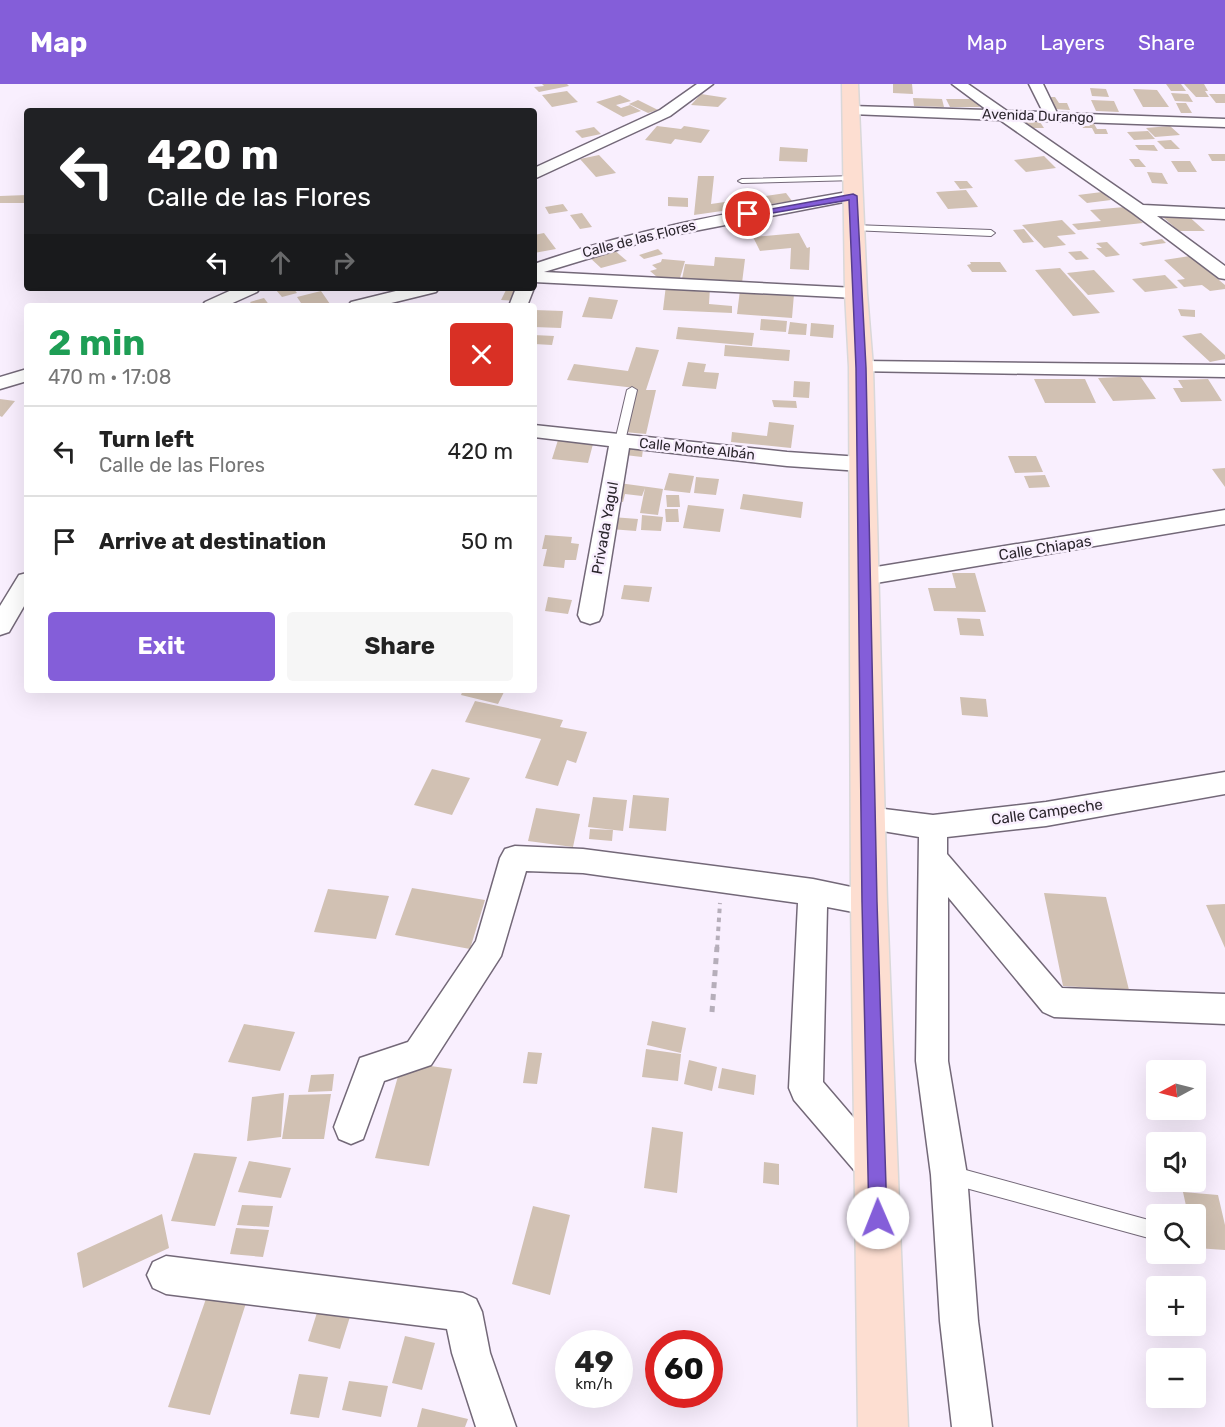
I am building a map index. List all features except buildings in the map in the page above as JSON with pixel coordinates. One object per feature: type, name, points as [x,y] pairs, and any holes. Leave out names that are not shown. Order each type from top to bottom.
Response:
[{"type":"main road","points":[[850,84],[856,293],[861,368],[869,902],[883,1427]]},
{"type":"street","points":[[537,173],[665,113],[706,84]]},
{"type":"street","points":[[959,84],[1139,210],[1225,274]]},
{"type":"street","points":[[1036,84],[1052,117]]},
{"type":"street","name":"Avenida Durango","points":[[851,110],[1225,123]]},
{"type":"street","name":"Calle de las Flores","points":[[537,269],[607,245],[853,187]]},
{"type":"street","points":[[1139,210],[1225,213]]},
{"type":"street","name":"Calle de las Flores","points":[[537,277],[856,293]]},
{"type":"street","points":[[218,303],[244,291]]},
{"type":"street","points":[[376,303],[396,300],[422,291]]},
{"type":"street","points":[[861,368],[1225,371]]},
{"type":"street","points":[[1,383],[24,376]]},
{"type":"street","points":[[1,383],[24,385]]},
{"type":"street","name":"Calle Monte Albán","points":[[537,431],[861,464]]},
{"type":"street","name":"Privada Yagul","points":[[590,615],[620,441]]},
{"type":"street","name":"Calle Chiapas","points":[[864,577],[1225,517]]},
{"type":"street","points":[[0,627],[24,586]]},
{"type":"street","name":"Calle Campeche","points":[[868,819],[933,843],[1046,814],[1225,783]]},
{"type":"street","points":[[933,843],[1054,1002],[1225,1009]]},
{"type":"street","points":[[933,843],[932,1061],[949,1175],[959,1321],[972,1427]]},
{"type":"street","points":[[351,1127],[372,1069],[419,1054],[490,946],[515,858],[583,861],[722,878],[869,902]]},
{"type":"street","points":[[813,892],[806,1088],[877,1171]]},
{"type":"street","points":[[166,1275],[463,1312],[471,1353],[496,1427]]},
{"type":"lane","points":[[742,181],[853,187]]},
{"type":"lane","points":[[854,228],[991,233]]},
{"type":"lane","points":[[620,441],[632,390]]},
{"type":"lane","points":[[949,1175],[1146,1228]]},
{"type":"path","points":[[712,1012],[722,878]]},
{"type":"route","points":[[748,214],[853,196],[861,368],[869,902],[878,1218]]}]
